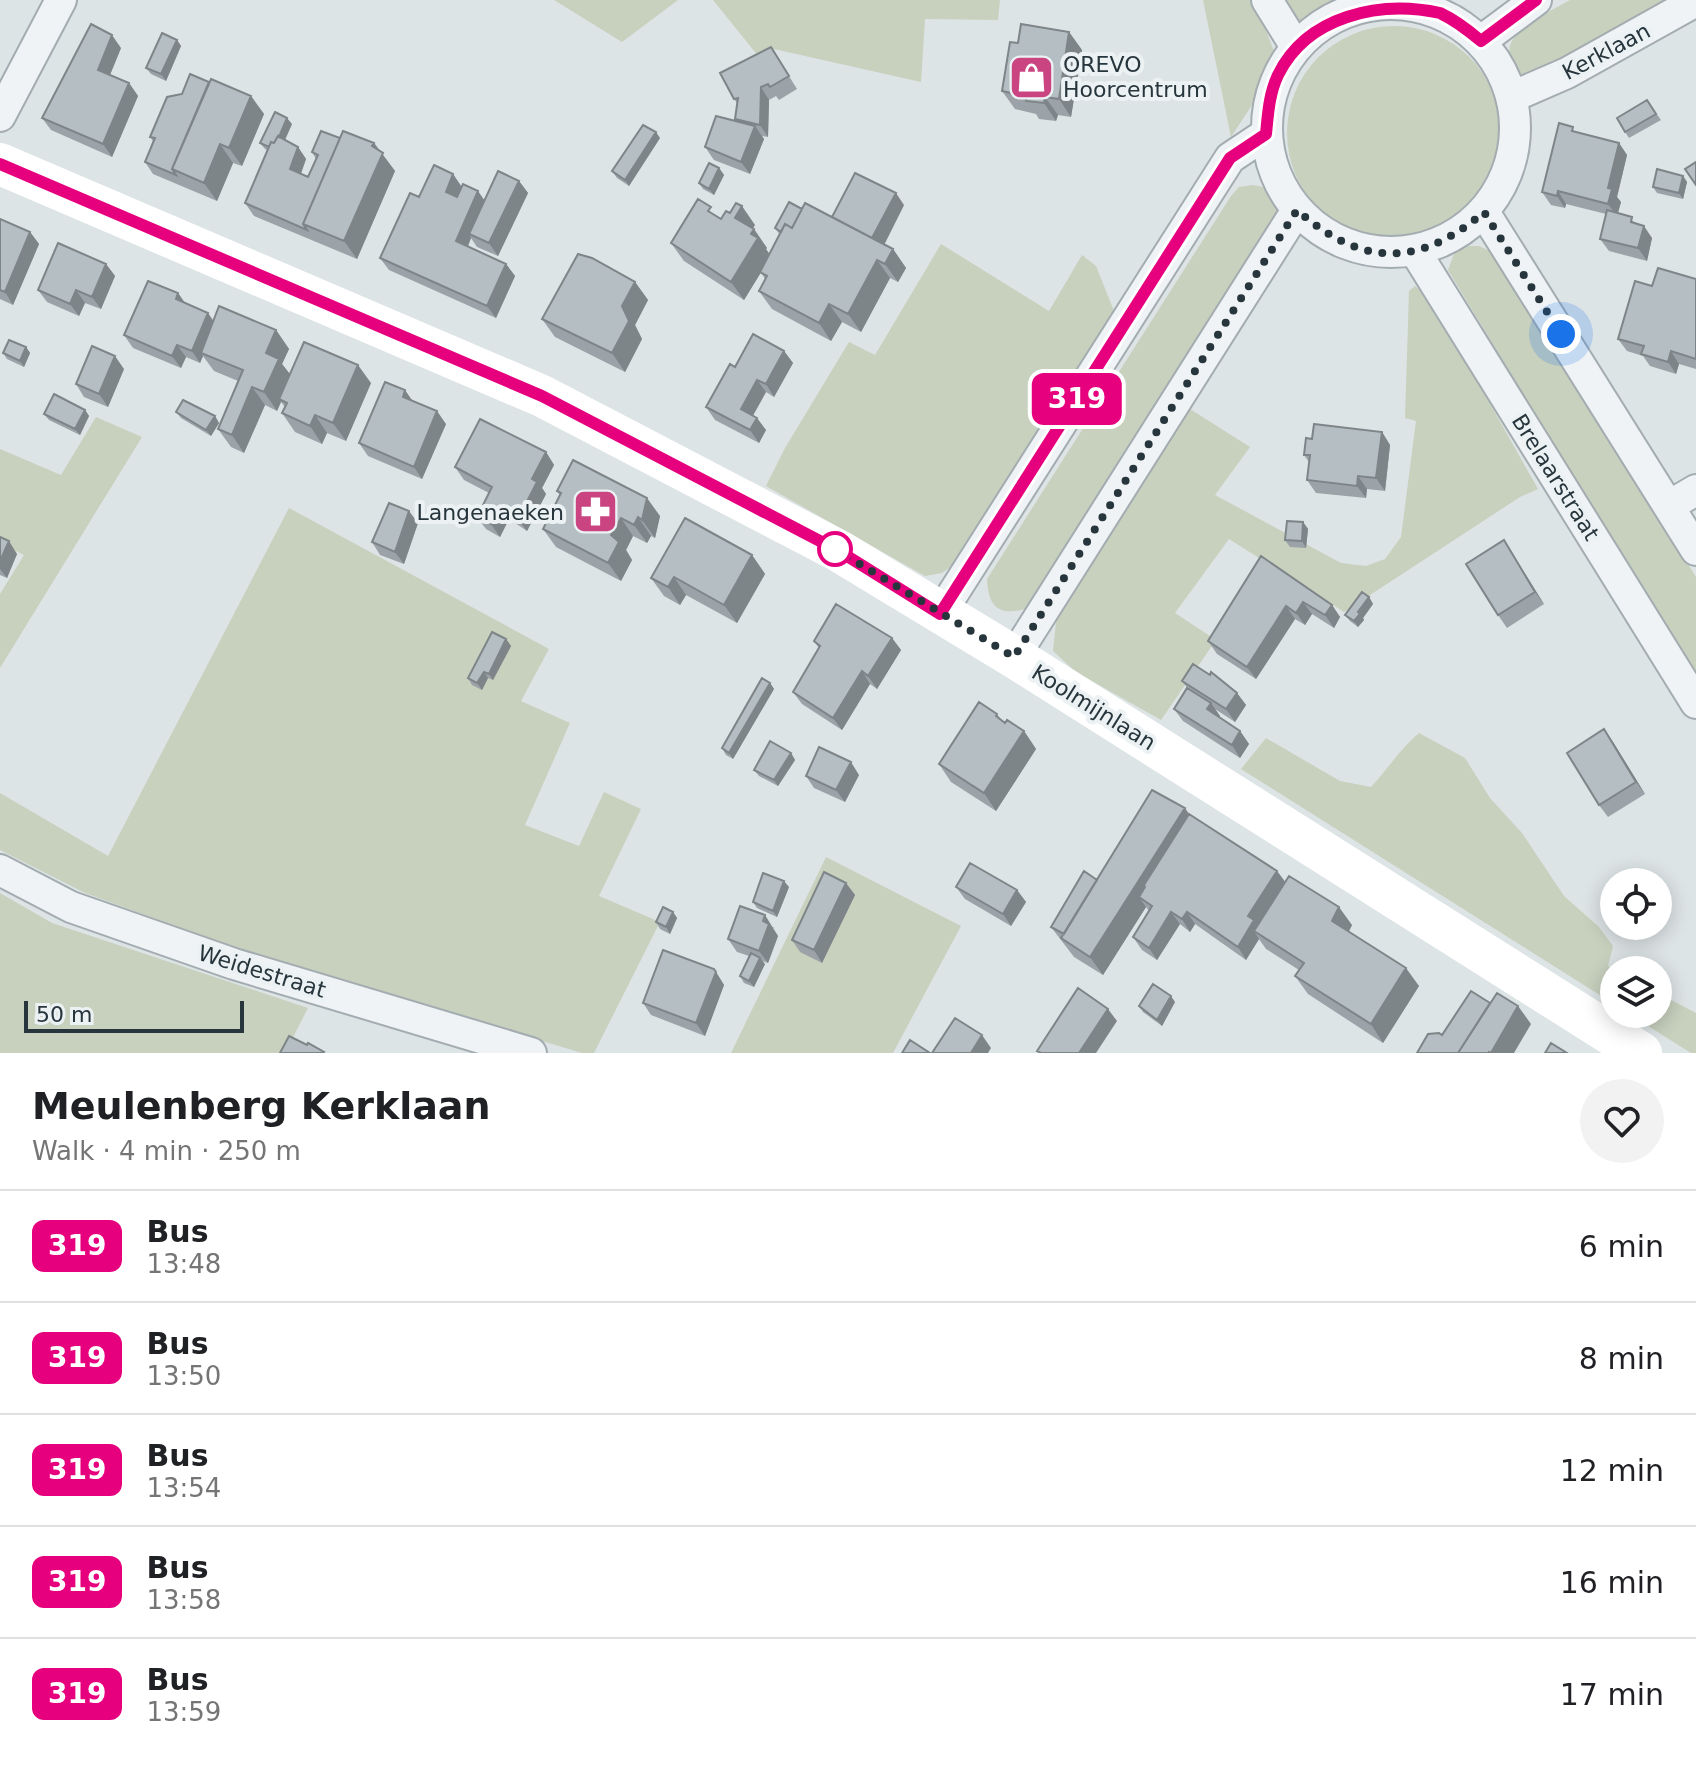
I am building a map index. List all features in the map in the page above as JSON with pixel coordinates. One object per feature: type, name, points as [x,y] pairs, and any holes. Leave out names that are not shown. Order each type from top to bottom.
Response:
[{"type":"street","points":[[0,116],[61,0]]},
{"type":"street","points":[[1267,0],[1296,47]]},
{"type":"street","points":[[1481,41],[1536,0]]},
{"type":"street","name":"Kerklaan","points":[[1514,96],[1567,73],[1696,1]]},
{"type":"street","points":[[1354,4],[1398,4],[1439,13],[1462,26],[1481,41],[1503,71],[1514,96],[1516,139],[1508,174],[1484,212],[1459,234],[1440,244],[1415,251],[1382,253],[1352,247],[1323,233],[1297,210],[1273,169],[1266,134],[1268,103],[1278,75],[1296,47],[1317,27],[1354,4]]},
{"type":"street","points":[[940,614],[1230,158],[1266,134]]},
{"type":"street","name":"Koolmijnlaan","points":[[0,164],[542,396],[839,551],[1014,657],[1641,1053]]},
{"type":"street","points":[[1014,657],[1297,210]]},
{"type":"street","points":[[1484,212],[1696,550]]},
{"type":"street","name":"Brelaarstraat","points":[[1415,251],[1696,703]]},
{"type":"street","points":[[1669,506],[1696,490]]},
{"type":"street","name":"Weidestraat","points":[[0,870],[71,907],[234,964],[531,1053]]},
{"type":"green space","points":[[554,0],[678,0],[622,42]]},
{"type":"green space","points":[[713,0],[1000,0],[998,20],[925,19],[921,82],[774,49],[763,62]]},
{"type":"green space","points":[[1203,0],[1254,0],[1274,51],[1269,79],[1231,137]]},
{"type":"green space","points":[[1277,0],[1333,0],[1331,12],[1310,26],[1297,23]]},
{"type":"green space","points":[[1570,0],[1678,0],[1553,72],[1524,76],[1513,63],[1509,51],[1513,40],[1532,21]]},
{"type":"green space","points":[[1394,26],[1435,34],[1470,57],[1493,92],[1501,133],[1493,174],[1470,209],[1435,232],[1394,240],[1353,232],[1318,209],[1295,174],[1287,133],[1295,92],[1318,57],[1353,34]]},
{"type":"green space","points":[[1253,185],[1268,188],[1276,198],[1278,218],[1028,608],[1010,611],[997,608],[990,597],[987,579],[1231,196],[1239,187]]},
{"type":"green space","points":[[941,244],[1049,311],[1082,255],[1096,266],[1114,311],[961,559],[942,573],[925,576],[766,486],[785,448],[849,342],[875,355]]},
{"type":"green space","points":[[1465,246],[1479,246],[1494,253],[1696,577],[1696,679],[1448,270],[1455,251]]},
{"type":"green space","points":[[1415,286],[1430,297],[1538,489],[1520,497],[1344,612],[1229,539],[1175,613],[1216,640],[1161,720],[1076,672],[1053,651],[1057,613],[1190,409],[1250,447],[1215,495],[1341,563],[1366,566],[1385,559],[1401,537],[1416,421],[1405,418],[1409,291]]},
{"type":"green space","points":[[96,417],[142,437],[0,668],[0,594],[24,555],[0,543],[0,449],[61,475]]},
{"type":"green space","points":[[289,508],[549,649],[521,701],[570,723],[525,825],[579,846],[604,792],[641,809],[599,896],[660,922],[594,1053],[582,1053],[244,951],[85,893],[0,850],[0,793],[108,856]]},
{"type":"green space","points":[[1419,733],[1465,758],[1490,798],[1522,833],[1564,896],[1599,927],[1600,940],[1609,940],[1613,946],[1610,956],[1600,956],[1600,995],[1241,769],[1266,738],[1340,781],[1371,787]]},
{"type":"green space","points":[[826,857],[961,926],[893,1053],[731,1053]]},
{"type":"green space","points":[[0,893],[52,923],[308,1008],[285,1053],[0,1053]]},
{"type":"green space","points":[[1672,1000],[1696,1013],[1696,1053],[1691,1053],[1651,1028],[1672,1028]]},
{"type":"building","points":[[91,24],[112,35],[98,70],[129,83],[103,144],[42,118]]},
{"type":"building","points":[[1021,24],[1069,32],[1059,99],[1045,97],[1044,103],[1026,101],[1027,97],[1002,91],[1010,42],[1018,43]]},
{"type":"building","points":[[162,33],[177,40],[161,74],[146,68]]},
{"type":"building","points":[[771,47],[789,76],[770,87],[768,84],[761,87],[760,125],[735,119],[738,98],[734,99],[720,73]]},
{"type":"building","points":[[190,74],[209,82],[172,169],[176,175],[145,162],[155,138],[150,137],[167,97],[182,94]]},
{"type":"building","points":[[211,79],[251,96],[229,148],[220,144],[204,183],[172,169]]},
{"type":"building","points":[[1647,100],[1656,114],[1625,132],[1617,118]]},
{"type":"building","points":[[275,112],[287,118],[279,137],[269,147],[260,143]]},
{"type":"building","points":[[716,116],[755,126],[741,162],[705,147]]},
{"type":"building","points":[[1559,123],[1573,127],[1572,131],[1619,143],[1608,188],[1612,189],[1608,204],[1558,191],[1557,196],[1542,192]]},
{"type":"building","points":[[643,125],[656,132],[625,180],[612,171]]},
{"type":"building","points":[[321,131],[340,138],[303,224],[307,230],[245,203],[271,142],[274,143],[278,136],[298,147],[290,169],[308,177],[318,155],[312,152]]},
{"type":"building","points":[[343,131],[374,143],[372,146],[383,153],[344,241],[303,224]]},
{"type":"building","points":[[1696,162],[1696,185],[1685,169]]},
{"type":"building","points":[[709,163],[719,168],[709,189],[699,183]]},
{"type":"building","points":[[434,165],[453,174],[446,192],[457,197],[463,184],[478,191],[456,241],[506,264],[487,306],[380,258],[410,193],[419,197]]},
{"type":"building","points":[[1657,169],[1683,176],[1679,193],[1653,187]]},
{"type":"building","points":[[498,171],[519,181],[489,243],[469,234]]},
{"type":"building","points":[[855,173],[896,193],[872,238],[832,217]]},
{"type":"building","points":[[698,199],[711,207],[708,211],[721,219],[726,211],[730,213],[736,203],[742,206],[735,218],[754,229],[751,234],[758,238],[731,282],[671,243]]},
{"type":"building","points":[[789,202],[802,209],[792,228],[785,224],[781,232],[775,228]]},
{"type":"building","points":[[805,203],[893,249],[885,264],[877,260],[848,314],[829,304],[819,323],[759,291],[767,276],[760,272],[785,224],[792,228]]},
{"type":"building","points":[[1607,210],[1632,217],[1631,222],[1644,226],[1638,248],[1600,239]]},
{"type":"building","points":[[0,219],[30,232],[5,292],[0,290]]},
{"type":"building","points":[[58,243],[106,264],[92,297],[76,290],[70,304],[38,290]]},
{"type":"building","points":[[578,254],[592,258],[635,282],[622,306],[629,321],[612,353],[542,319]]},
{"type":"building","points":[[1658,268],[1696,279],[1696,359],[1671,351],[1668,362],[1641,354],[1644,346],[1618,339],[1635,281],[1652,286]]},
{"type":"building","points":[[148,281],[178,293],[176,299],[208,313],[192,351],[177,345],[172,356],[124,335]]},
{"type":"building","points":[[219,306],[276,330],[266,353],[279,359],[264,392],[252,387],[232,435],[218,429],[243,370],[201,353]]},
{"type":"building","points":[[753,334],[784,351],[766,384],[757,380],[741,409],[757,418],[750,430],[706,407],[730,364],[735,367]]},
{"type":"building","points":[[9,340],[26,347],[20,361],[3,353]]},
{"type":"building","points":[[304,342],[358,365],[333,423],[315,415],[310,426],[282,413],[287,403],[279,399]]},
{"type":"building","points":[[92,346],[115,356],[99,394],[76,384]]},
{"type":"building","points":[[385,382],[405,390],[403,397],[437,411],[414,467],[359,443]]},
{"type":"building","points":[[54,394],[85,410],[75,429],[44,414]]},
{"type":"building","points":[[183,400],[215,416],[206,430],[176,412]]},
{"type":"building","points":[[480,419],[546,452],[532,479],[537,482],[518,519],[500,507],[491,524],[477,517],[492,487],[455,467]]},
{"type":"building","points":[[1314,424],[1382,432],[1376,478],[1358,476],[1357,486],[1307,480],[1310,455],[1304,455],[1306,438],[1312,439]]},
{"type":"building","points":[[573,460],[647,498],[642,520],[638,517],[634,525],[621,518],[611,535],[619,542],[608,563],[543,529]]},
{"type":"building","points":[[389,503],[409,511],[395,552],[372,542]]},
{"type":"building","points":[[685,518],[752,555],[724,605],[674,577],[668,587],[651,578]]},
{"type":"building","points":[[1287,521],[1303,522],[1302,541],[1285,540]]},
{"type":"building","points":[[0,537],[9,541],[0,561]]},
{"type":"building","points":[[1504,540],[1535,592],[1498,615],[1466,564]]},
{"type":"building","points":[[1261,556],[1332,605],[1325,615],[1303,602],[1296,613],[1286,606],[1247,667],[1208,641]]},
{"type":"building","points":[[1362,592],[1369,597],[1354,621],[1345,615]]},
{"type":"building","points":[[836,604],[892,638],[868,676],[862,671],[833,718],[793,692],[820,646],[814,641]]},
{"type":"building","points":[[492,632],[506,639],[489,674],[484,672],[477,683],[468,678]]},
{"type":"building","points":[[1193,664],[1210,675],[1211,672],[1237,693],[1226,709],[1182,681]]},
{"type":"building","points":[[762,678],[770,683],[729,753],[722,748]]},
{"type":"building","points":[[1187,688],[1211,703],[1207,709],[1240,731],[1232,745],[1174,709]]},
{"type":"building","points":[[979,702],[1005,723],[1007,720],[1024,731],[984,793],[939,764]]},
{"type":"building","points":[[1604,729],[1636,782],[1599,805],[1567,753]]},
{"type":"building","points":[[770,741],[791,753],[774,780],[754,770]]},
{"type":"building","points":[[819,747],[851,762],[836,790],[806,776]]},
{"type":"building","points":[[1152,790],[1185,808],[1090,957],[1061,938]]},
{"type":"building","points":[[1189,814],[1277,871],[1248,916],[1254,920],[1238,947],[1187,912],[1182,919],[1171,912],[1149,948],[1133,937],[1152,906],[1139,897],[1144,885]]},
{"type":"building","points":[[970,863],[1017,890],[1003,914],[956,887]]},
{"type":"building","points":[[1084,871],[1097,880],[1064,934],[1051,927]]},
{"type":"building","points":[[824,872],[846,883],[814,950],[792,940]]},
{"type":"building","points":[[763,873],[784,881],[773,911],[753,902]]},
{"type":"building","points":[[1289,876],[1339,907],[1332,921],[1406,968],[1371,1024],[1295,976],[1304,963],[1254,931]]},
{"type":"building","points":[[740,906],[765,915],[763,921],[769,924],[759,951],[728,939]]},
{"type":"building","points":[[663,907],[673,912],[666,927],[656,922]]},
{"type":"building","points":[[663,950],[716,972],[696,1023],[643,1003]]},
{"type":"building","points":[[751,953],[760,958],[749,981],[740,976]]},
{"type":"building","points":[[1153,984],[1171,996],[1157,1020],[1139,1006]]},
{"type":"building","points":[[1078,988],[1108,1009],[1079,1053],[1037,1051]]},
{"type":"building","points":[[1471,991],[1490,1003],[1458,1053],[1417,1053],[1428,1034],[1442,1035]]},
{"type":"building","points":[[1497,993],[1518,1006],[1491,1053],[1458,1053]]},
{"type":"building","points":[[955,1018],[982,1035],[971,1053],[932,1053]]},
{"type":"building","points":[[289,1036],[308,1043],[324,1052],[280,1053]]},
{"type":"building","points":[[910,1040],[930,1053],[902,1053]]},
{"type":"building","points":[[1551,1043],[1567,1053],[1545,1053]]},
{"type":"bus line","name":"319","points":[[0,164],[542,396],[839,551],[940,614],[1230,158],[1266,134],[1268,103],[1278,75],[1296,47],[1317,27],[1356,8],[1398,4],[1439,13],[1481,41],[1536,0]]},
{"type":"place","name":"OREVO Hoorcentrum","points":[[1032,77]]},
{"type":"place","name":"Langenaeken","points":[[595,512]]},
{"type":"route","points":[[835,549],[1014,657],[1297,210],[1323,233],[1352,247],[1382,253],[1415,251],[1440,244],[1459,234],[1484,212],[1561,334]]}]
